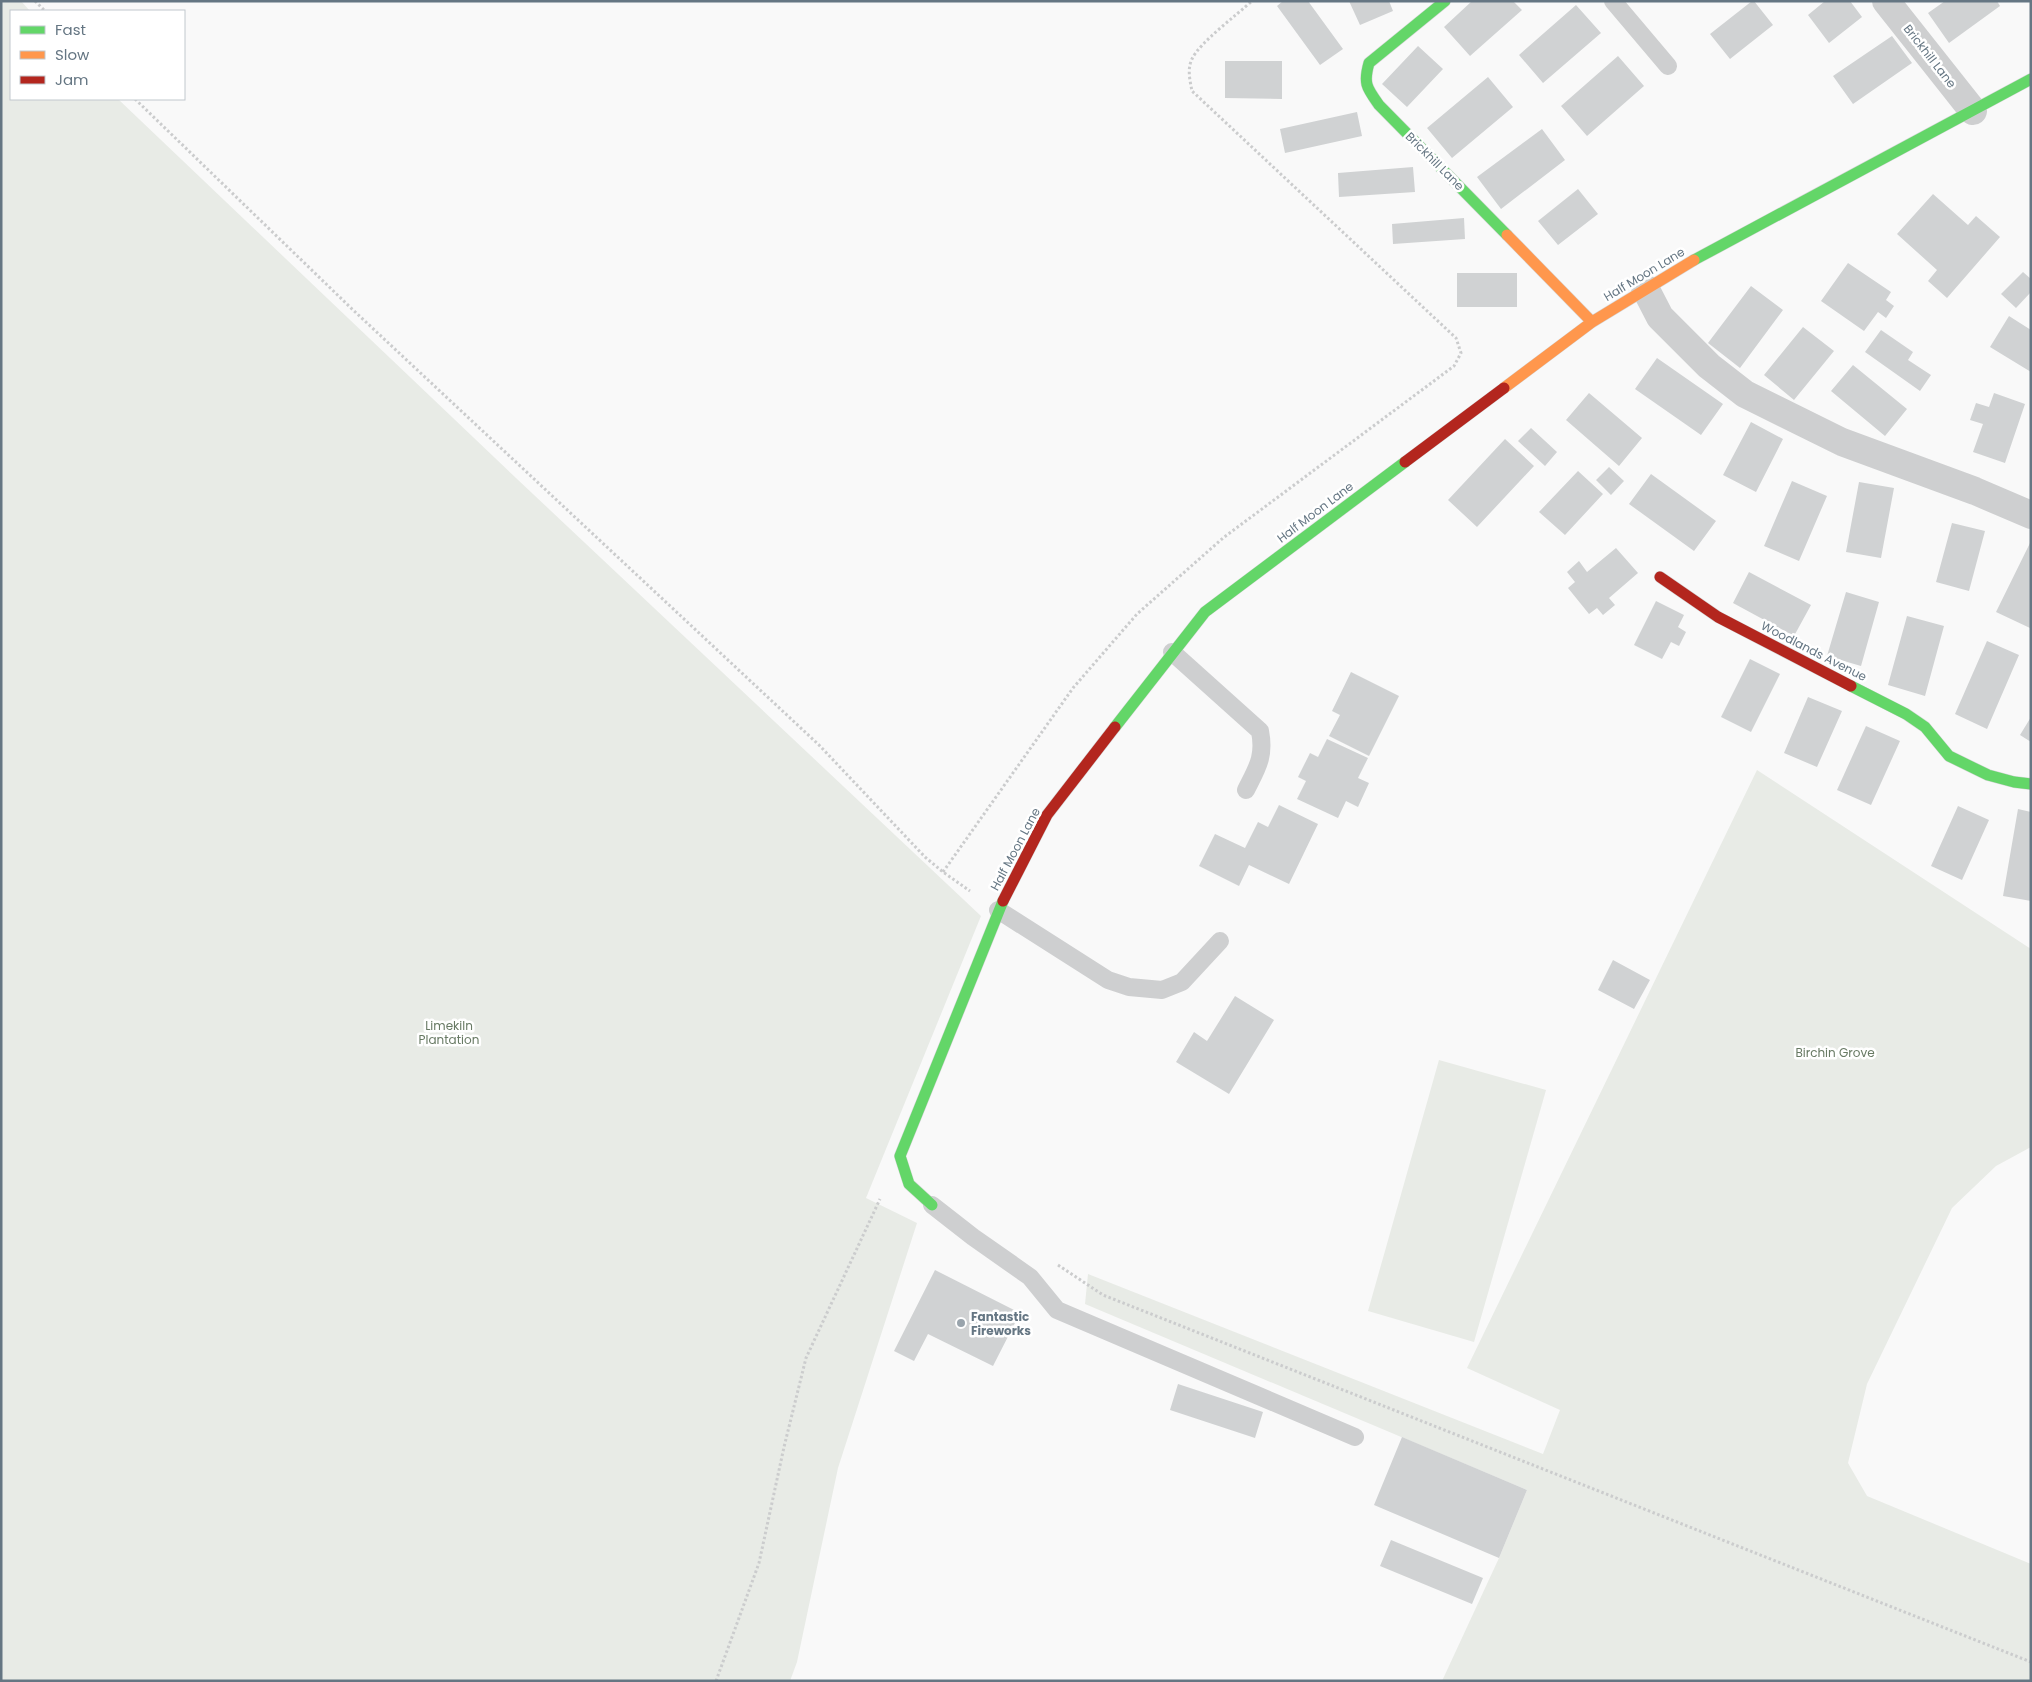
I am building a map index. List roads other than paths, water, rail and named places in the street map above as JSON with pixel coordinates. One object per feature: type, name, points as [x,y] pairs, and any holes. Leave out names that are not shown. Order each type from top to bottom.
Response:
[{"type":"street","name":"Brickhill Lane","points":[[1444,1],[1369,63],[1364,76],[1364,84],[1379,105],[1592,322]]},
{"type":"street","name":"Brickhill Lane","points":[[1886,1],[1973,111]]},
{"type":"street","name":"Half Moon Lane","points":[[932,1205],[909,1184],[900,1156],[998,910],[1047,815],[1172,652],[1206,612],[1592,322],[1645,288],[1805,199],[2031,79]]},
{"type":"street","points":[[1645,288],[1660,317],[1709,366],[1745,394],[1842,442],[1974,491],[2031,515]]},
{"type":"street","name":"Woodlands Avenue","points":[[1660,577],[1727,621],[1906,714],[1925,727],[1949,756],[1988,775],[2014,782],[2031,784]]},
{"type":"lane","points":[[1613,1],[1668,66]]},
{"type":"lane","points":[[1172,652],[1260,731],[1263,746],[1260,761],[1246,790]]},
{"type":"lane","points":[[998,910],[1108,980],[1129,987],[1162,990],[1182,982],[1220,941]]},
{"type":"lane","points":[[932,1205],[973,1237],[1030,1277],[1057,1310],[1355,1437]]},
{"type":"place","name":"Fantastic Fireworks","points":[[961,1323]]},
{"type":"park label","name":"Limekiln Plantation","points":[[449,1032]]},
{"type":"park label","name":"Birchin Grove","points":[[1835,1052]]}]
